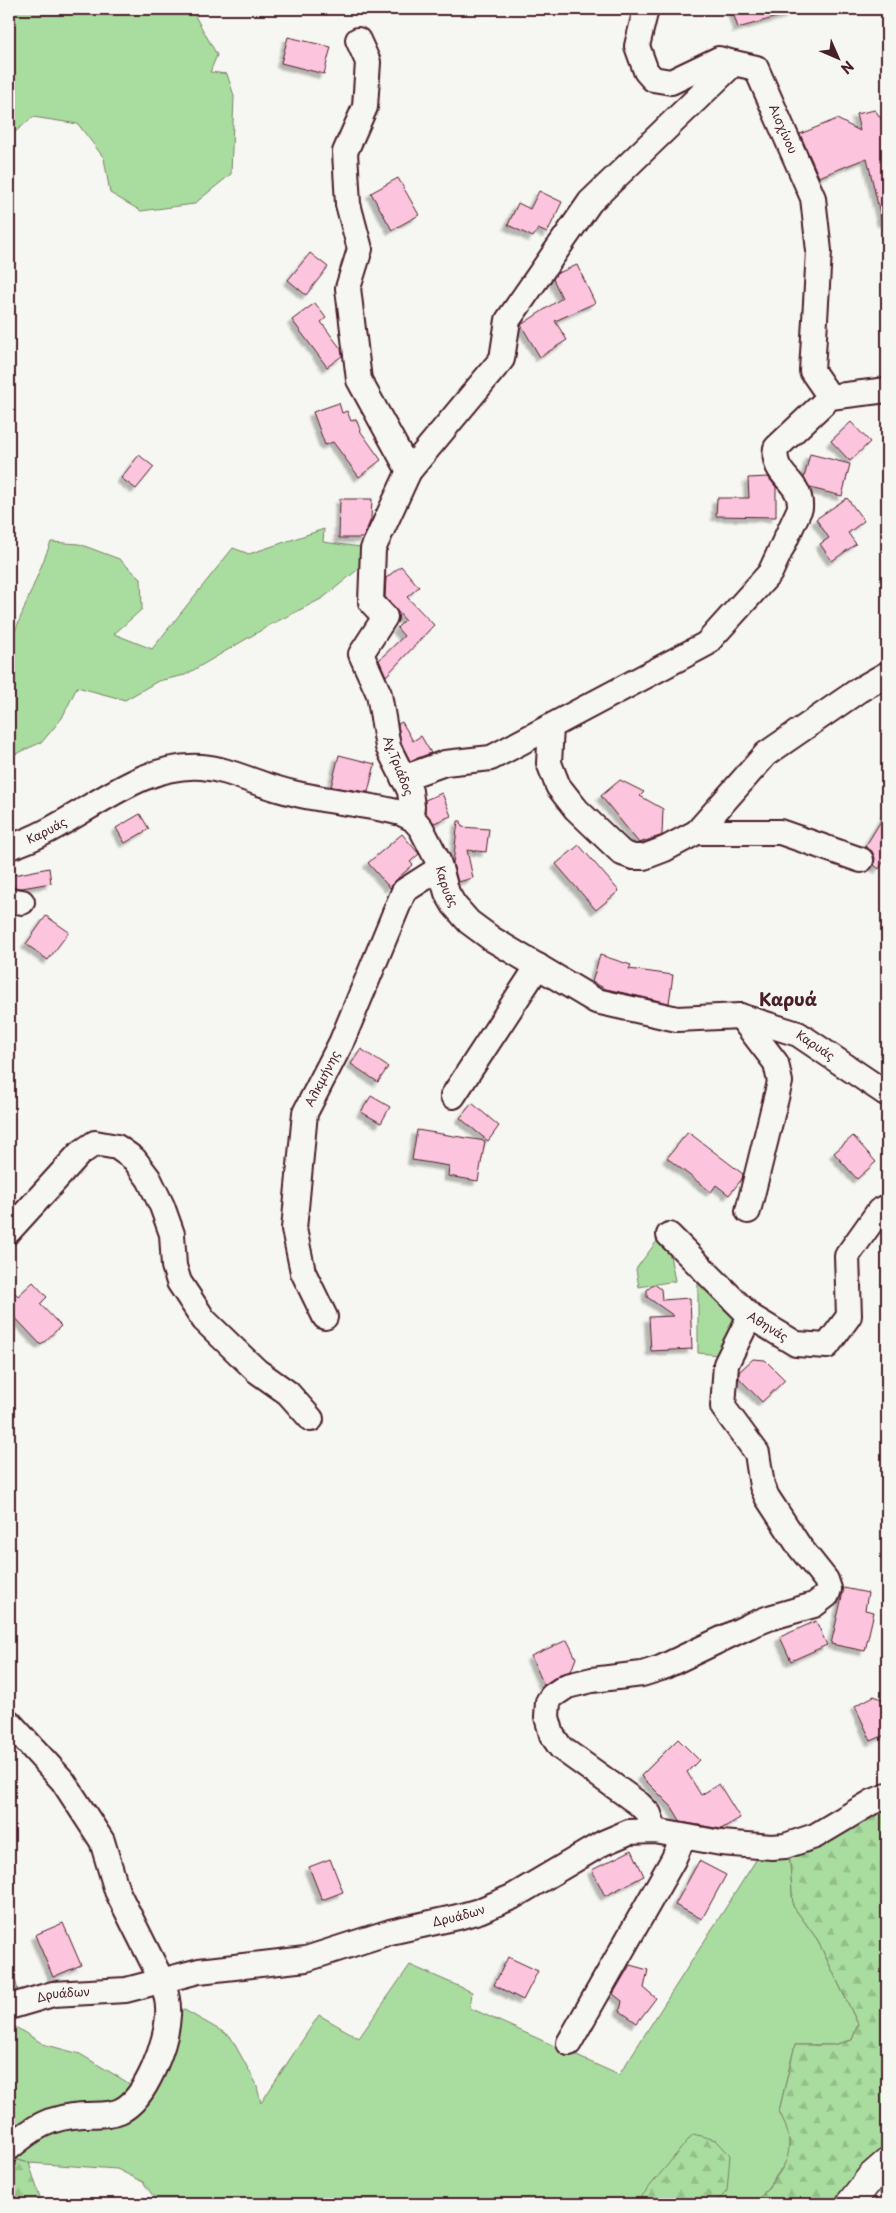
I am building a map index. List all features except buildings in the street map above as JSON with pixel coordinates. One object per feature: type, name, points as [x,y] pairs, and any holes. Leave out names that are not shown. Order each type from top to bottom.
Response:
[{"type":"main road","points":[[850,2204],[871,2177],[887,2163]]},
{"type":"street","points":[[646,9],[637,46],[646,71],[653,79],[671,82],[719,59],[734,63]]},
{"type":"street","points":[[358,40],[368,62],[366,107],[345,152],[348,204],[360,249],[348,288],[358,380],[409,471],[502,359],[508,320],[590,202],[734,63]]},
{"type":"street","name":"Αισχίνου","points":[[734,63],[756,68],[814,198],[819,252],[812,371],[830,397]]},
{"type":"street","points":[[404,778],[445,763],[491,758],[706,644],[770,573],[800,508],[801,498],[797,490],[780,469],[774,458],[776,448],[830,397],[887,390]]},
{"type":"street","name":"Αγ.Τριάδος","points":[[409,471],[373,549],[371,602],[385,617],[361,654],[379,694],[386,738],[412,800],[410,817]]},
{"type":"street","points":[[552,726],[549,763],[558,786],[576,809],[622,853],[633,858],[644,857],[665,849],[697,832],[766,754],[858,690],[887,674]]},
{"type":"street","name":"Καρυάς","points":[[9,847],[43,834],[133,783],[161,772],[182,767],[200,766],[228,771],[291,793],[386,810],[410,817],[421,828],[440,868],[447,893],[465,918],[483,933],[596,1001],[677,1019],[740,1016],[798,1034],[887,1094]]},
{"type":"street","points":[[697,832],[780,832],[861,860]]},
{"type":"street","name":"Αλκμήνης","points":[[325,1317],[303,1272],[294,1229],[305,1112],[341,1043],[404,891],[440,868]]},
{"type":"street","points":[[453,1096],[538,966]]},
{"type":"street","points":[[740,1016],[776,1063],[780,1082],[748,1211]]},
{"type":"street","points":[[9,1231],[80,1154],[95,1143],[117,1146],[134,1160],[149,1179],[162,1206],[172,1234],[174,1266],[179,1282],[204,1320],[257,1371],[288,1393],[311,1419]]},
{"type":"street","name":"Αθηνάς","points":[[669,1235],[750,1316],[796,1344],[827,1346],[849,1316],[847,1256],[879,1211],[887,1207]]},
{"type":"street","points":[[655,1831],[651,1818],[645,1810],[561,1748],[549,1728],[547,1708],[552,1696],[567,1686],[653,1671],[769,1618],[814,1605],[827,1595],[829,1589],[826,1580],[799,1546],[767,1497],[762,1486],[756,1453],[723,1407],[726,1364],[750,1316]]},
{"type":"street","points":[[9,1722],[63,1781],[102,1841],[117,1891],[162,1981],[168,2006],[166,2034],[150,2074],[132,2101],[122,2110],[71,2116],[45,2122],[9,2148]]},
{"type":"street","name":"Δρυάδων","points":[[9,2007],[53,1994],[119,1991],[199,1971],[306,1959],[390,1932],[430,1925],[479,1911],[512,1897],[585,1853],[621,1834],[634,1831],[655,1831],[683,1838],[727,1844],[785,1846],[815,1836],[872,1802],[887,1796]]},
{"type":"street","points":[[569,2043],[673,1860],[683,1838]]},
{"type":"green space","points":[[9,9],[191,9],[217,55],[210,72],[227,74],[234,96],[231,174],[194,204],[141,211],[110,193],[104,158],[78,124],[33,117],[9,137]]},
{"type":"green space","points":[[324,529],[323,542],[368,548],[367,562],[323,598],[270,625],[185,675],[158,681],[125,700],[77,687],[62,718],[42,742],[9,757],[9,646],[51,542],[79,544],[119,559],[141,579],[142,609],[114,634],[152,649],[233,548],[249,554]]},
{"type":"green space","points":[[657,1241],[669,1250],[675,1281],[639,1287],[636,1269]]},
{"type":"green space","points":[[698,1274],[740,1313],[720,1355],[698,1353]]},
{"type":"green space","points":[[887,1798],[887,2196],[852,2182],[842,2190],[833,2204],[756,2204],[781,2171],[789,2151],[786,2126],[779,2111],[795,2045],[833,2045],[852,2040],[858,2024],[817,1939],[793,1906],[789,1848]]},
{"type":"green space","points":[[789,1848],[793,1906],[817,1939],[858,2024],[852,2040],[833,2045],[795,2045],[779,2111],[789,2130],[789,2158],[756,2204],[715,2204],[727,2191],[641,2197],[642,2204],[159,2204],[143,2182],[117,2169],[29,2163],[9,2158],[9,2023],[43,2044],[80,2054],[145,2093],[159,2068],[181,2008],[230,2036],[256,2083],[261,2103],[319,2015],[359,2038],[410,1965],[472,1992],[470,2008],[619,2075],[758,1857]]},
{"type":"green space","points":[[9,1958],[19,1994],[9,2004]]},
{"type":"green space","points":[[693,2134],[716,2140],[730,2155],[727,2191],[715,2204],[642,2204],[641,2197]]},
{"type":"green space","points":[[9,2158],[29,2163],[42,2204],[9,2204]]},
{"type":"district","name":"Καρυά","points":[[788,1000]]}]
